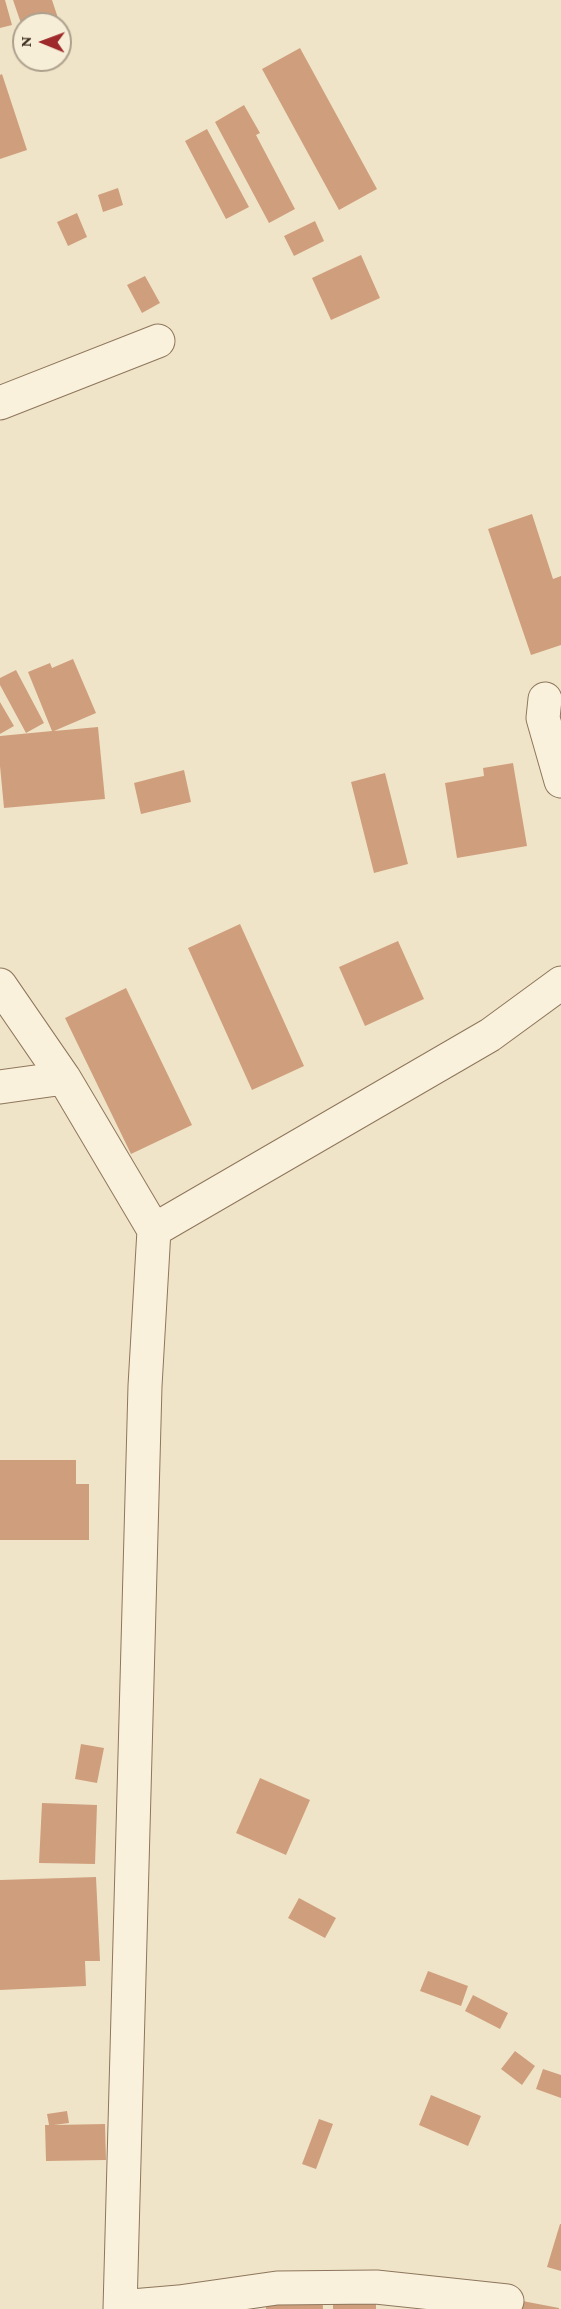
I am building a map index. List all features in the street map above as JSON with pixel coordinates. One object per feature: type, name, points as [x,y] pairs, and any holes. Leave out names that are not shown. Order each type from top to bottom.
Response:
[{"type":"street","points":[[0,403],[158,341]]},
{"type":"street","points":[[545,699],[543,717],[561,781]]},
{"type":"street","points":[[154,1230],[490,1035],[561,983]]},
{"type":"street","points":[[0,985],[64,1078],[154,1230],[145,1386],[120,2308],[278,2288],[376,2287],[507,2301]]},
{"type":"street","points":[[0,1086],[64,1078]]},
{"type":"building","points":[[0,0],[5,0],[12,25],[0,28]]},
{"type":"building","points":[[13,0],[52,0],[56,12],[17,12]]},
{"type":"building","points":[[300,48],[377,189],[339,210],[262,69]]},
{"type":"building","points":[[2,74],[27,150],[0,159],[0,75]]},
{"type":"building","points":[[244,105],[260,133],[256,135],[295,209],[269,223],[215,122]]},
{"type":"building","points":[[207,129],[249,207],[226,219],[185,141]]},
{"type":"building","points":[[118,188],[123,205],[103,212],[98,195]]},
{"type":"building","points":[[77,213],[87,237],[68,246],[57,222]]},
{"type":"building","points":[[315,221],[324,241],[294,256],[284,236]]},
{"type":"building","points":[[361,255],[380,298],[331,320],[312,278]]},
{"type":"building","points":[[145,276],[160,303],[142,313],[127,285]]},
{"type":"building","points":[[532,514],[553,579],[561,576],[561,645],[531,655],[488,529]]},
{"type":"building","points":[[73,659],[96,713],[54,731],[98,727],[105,799],[4,808],[0,736],[52,731],[28,672],[50,663],[52,668]]},
{"type":"building","points":[[16,670],[44,723],[26,733],[0,685],[0,678]]},
{"type":"building","points":[[0,702],[14,726],[0,734]]},
{"type":"building","points":[[513,763],[527,846],[457,858],[445,783],[484,776],[483,768]]},
{"type":"building","points":[[184,770],[191,802],[141,814],[134,783]]},
{"type":"building","points":[[385,773],[408,864],[374,873],[351,782]]},
{"type":"building","points":[[240,924],[304,1066],[252,1090],[188,948]]},
{"type":"building","points":[[398,941],[424,999],[365,1026],[339,967]]},
{"type":"building","points":[[126,988],[192,1125],[131,1154],[65,1018]]},
{"type":"building","points":[[0,1460],[76,1460],[76,1484],[89,1484],[89,1540],[0,1540]]},
{"type":"building","points":[[81,1744],[104,1748],[97,1783],[75,1779]]},
{"type":"building","points":[[260,1778],[310,1800],[286,1855],[236,1833]]},
{"type":"building","points":[[42,1803],[97,1805],[95,1864],[39,1863]]},
{"type":"building","points":[[96,1877],[100,1961],[85,1961],[86,1986],[0,1990],[0,1880]]},
{"type":"building","points":[[299,1898],[336,1918],[325,1938],[288,1918]]},
{"type":"building","points":[[428,1971],[468,1986],[461,2006],[420,1991]]},
{"type":"building","points":[[473,1995],[508,2013],[500,2029],[465,2011]]},
{"type":"building","points":[[515,2051],[535,2066],[522,2085],[501,2069]]},
{"type":"building","points":[[543,2069],[561,2075],[561,2098],[536,2089]]},
{"type":"building","points":[[431,2095],[481,2116],[468,2146],[419,2125]]},
{"type":"building","points":[[67,2111],[69,2123],[54,2125],[105,2124],[106,2160],[46,2161],[45,2125],[49,2125],[47,2114]]},
{"type":"building","points":[[319,2119],[333,2124],[316,2169],[302,2164]]},
{"type":"building","points":[[561,2224],[561,2271],[547,2267]]},
{"type":"building","points":[[322,2287],[323,2309],[266,2309],[265,2291]]},
{"type":"building","points":[[507,2298],[559,2308],[559,2309],[505,2309]]},
{"type":"building","points":[[333,2302],[376,2303],[376,2309],[333,2309]]}]
